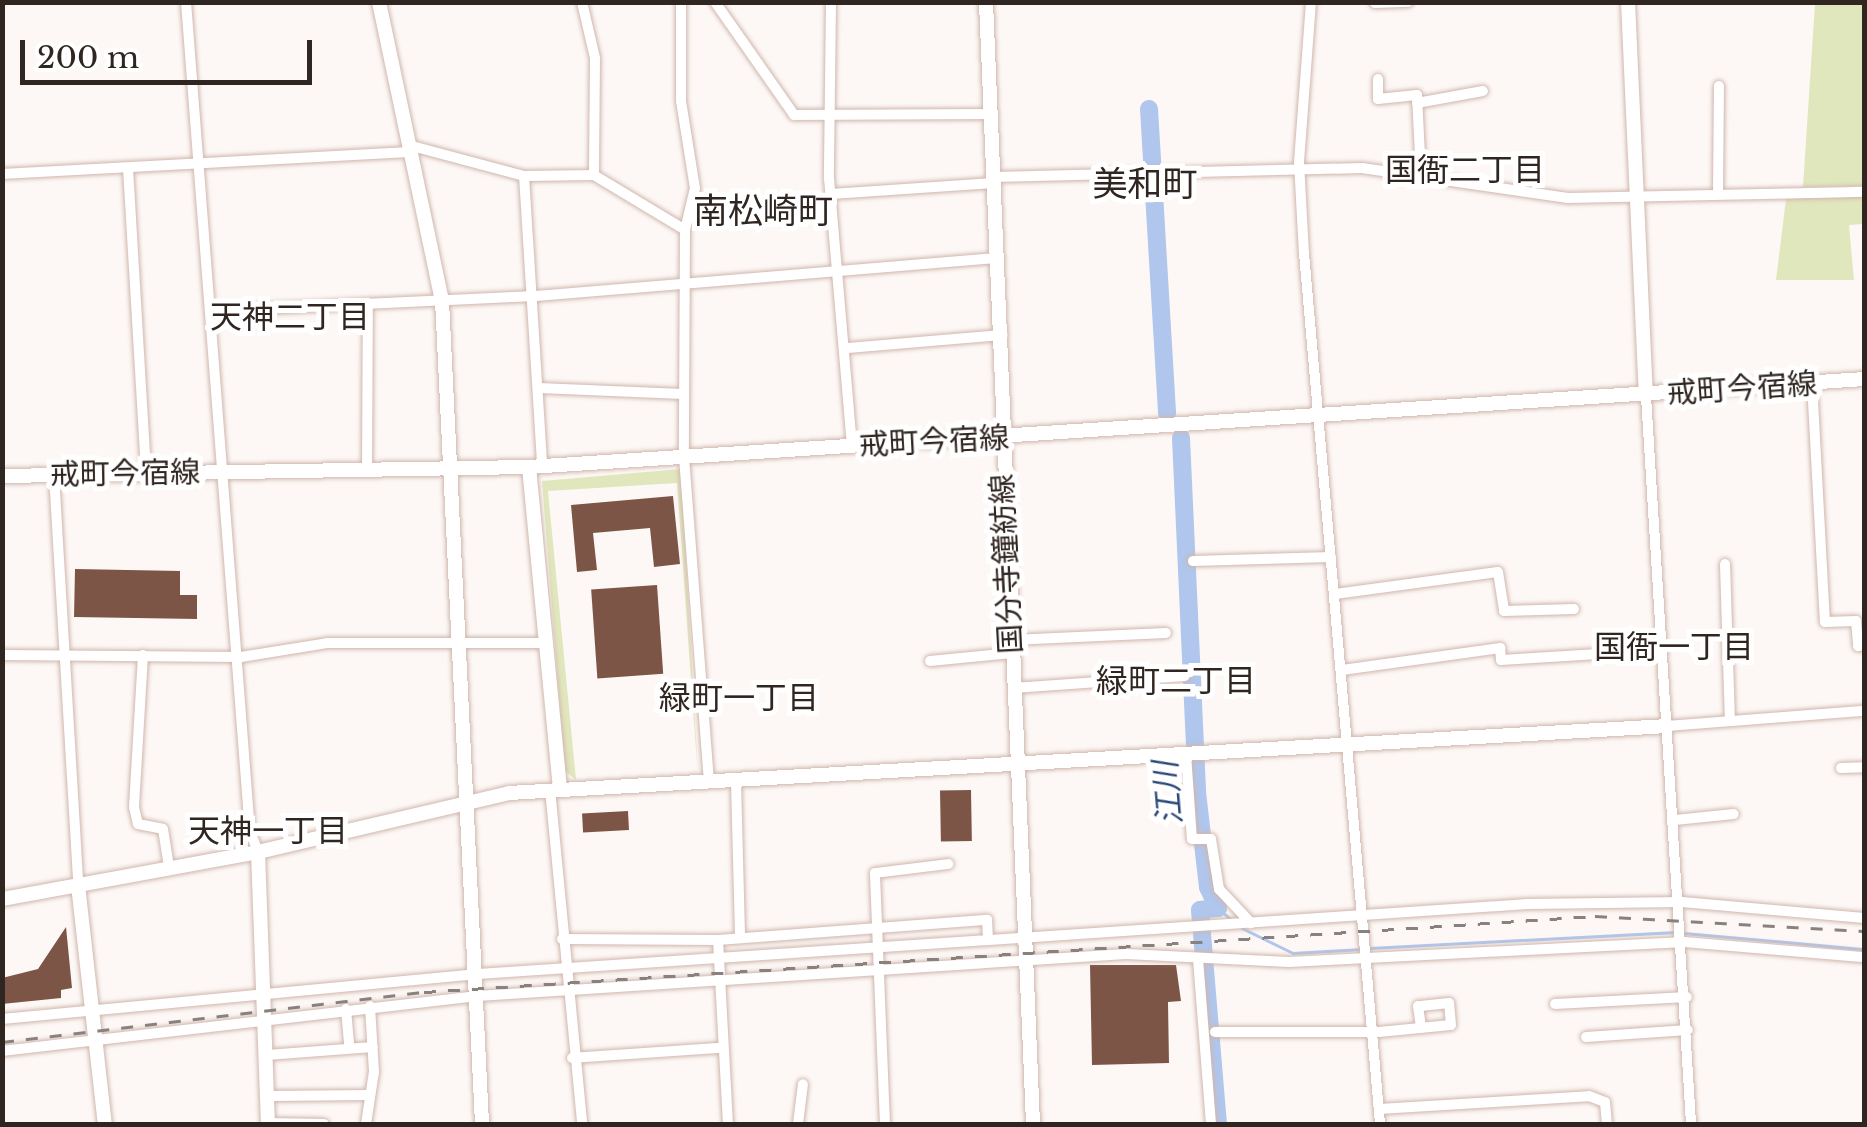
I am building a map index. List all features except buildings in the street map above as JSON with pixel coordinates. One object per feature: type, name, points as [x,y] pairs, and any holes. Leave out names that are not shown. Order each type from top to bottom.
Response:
[{"type":"street","points":[[186,2],[215,312],[250,831],[258,852],[270,1096],[268,1124],[324,1124]]},
{"type":"street","points":[[379,2],[442,300],[455,468],[482,1124]]},
{"type":"street","points":[[582,2],[595,58],[594,175]]},
{"type":"street","points":[[681,2],[681,101],[694,152],[685,230],[684,457],[709,784]]},
{"type":"street","points":[[715,2],[794,114],[834,119],[992,114]]},
{"type":"street","points":[[831,2],[831,194],[847,348],[852,446]]},
{"type":"street","name":"国分寺鐘紡線","points":[[986,2],[1033,1124]]},
{"type":"street","points":[[1310,2],[1300,170],[1380,1124]]},
{"type":"street","points":[[1375,4],[1408,2]]},
{"type":"street","points":[[1628,2],[1646,396],[1682,902],[1691,1124]]},
{"type":"street","points":[[1378,79],[1378,99],[1417,95],[1421,176]]},
{"type":"street","points":[[1718,194],[1719,86]]},
{"type":"street","points":[[1418,103],[1483,91]]},
{"type":"street","points":[[2,174],[412,149],[524,176],[594,175],[685,230]]},
{"type":"street","points":[[128,168],[146,474]]},
{"type":"street","points":[[831,194],[994,180],[1300,170],[1421,176],[1568,198],[1864,192]]},
{"type":"street","points":[[524,176],[535,296],[536,466],[562,940],[582,1124]]},
{"type":"street","points":[[215,312],[535,296],[997,258]]},
{"type":"street","points":[[367,470],[368,304]]},
{"type":"street","points":[[847,348],[1002,335]]},
{"type":"street","name":"戒町今宿線","points":[[2,476],[536,466],[1003,439],[1864,380]]},
{"type":"street","points":[[1812,383],[1825,622],[1856,621],[1858,646],[1864,646]]},
{"type":"street","points":[[538,388],[684,394]]},
{"type":"street","points":[[54,476],[78,885],[104,1124]]},
{"type":"street","points":[[1193,561],[1331,557]]},
{"type":"street","points":[[1726,564],[1730,719]]},
{"type":"street","points":[[1334,594],[1498,572],[1504,611],[1574,609]]},
{"type":"street","points":[[930,660],[1011,647],[1166,633]]},
{"type":"street","points":[[2,655],[240,658],[327,643],[547,643]]},
{"type":"street","points":[[1342,670],[1500,648],[1501,660],[1663,650]]},
{"type":"street","points":[[143,655],[134,807],[138,824],[164,830],[169,868]]},
{"type":"street","points":[[1013,688],[1185,676]]},
{"type":"street","points":[[2,899],[258,852],[468,798],[555,788],[709,784],[1016,766],[1346,741],[1667,726],[1864,711]]},
{"type":"street","points":[[1186,754],[1192,839],[1211,840],[1220,889],[1252,923]]},
{"type":"street","points":[[1840,768],[1864,767]]},
{"type":"street","points":[[736,782],[740,938]]},
{"type":"street","points":[[1674,820],[1734,814]]},
{"type":"street","points":[[885,1124],[875,873],[948,864]]},
{"type":"street","points":[[2,1018],[478,974],[1361,915],[1682,902],[1864,918]]},
{"type":"street","points":[[562,940],[718,940],[987,920],[988,938]]},
{"type":"street","points":[[1185,927],[1192,956],[1211,1124]]},
{"type":"street","points":[[718,940],[720,957],[715,980],[728,1124]]},
{"type":"street","points":[[2,1051],[478,996],[1025,960],[1365,956],[1684,942],[1864,958]]},
{"type":"street","points":[[1555,1004],[1687,997]]},
{"type":"street","points":[[366,1124],[373,1047],[370,1006]]},
{"type":"street","points":[[346,1009],[349,1048]]},
{"type":"street","points":[[1214,1032],[1421,1028]]},
{"type":"street","points":[[1586,1037],[1688,1030]]},
{"type":"street","points":[[267,1055],[373,1047]]},
{"type":"street","points":[[572,1058],[720,1048]]},
{"type":"street","points":[[798,1124],[803,1084]]},
{"type":"street","points":[[270,1096],[370,1095]]},
{"type":"street","points":[[1379,1109],[1589,1096],[1605,1102],[1607,1124]]},
{"type":"green space","points":[[1815,3],[1864,3],[1864,186],[1803,187]]},
{"type":"green space","points":[[1864,196],[1864,224],[1849,225],[1854,280],[1776,280],[1786,199]]},
{"type":"green space","points":[[681,469],[698,776],[677,483],[548,491],[576,780],[565,771],[542,481]]},
{"type":"waterway","name":"江川","points":[[1149,109],[1167,413]]},
{"type":"waterway","name":"江川","points":[[1181,438],[1197,792],[1208,887],[1218,908],[1200,910],[1218,1124]]},
{"type":"waterway","points":[[1218,908],[1232,920]]},
{"type":"waterway","points":[[1242,928],[1293,953],[1362,949]]},
{"type":"waterway","points":[[1370,948],[1676,932]]},
{"type":"waterway","points":[[1684,933],[1864,949]]},
{"type":"railway","points":[[2,1042],[424,992],[1595,916],[1864,931]]},
{"type":"district","name":"国衙二丁目","points":[[1465,170]]},
{"type":"district","name":"美和町","points":[[1145,184]]},
{"type":"district","name":"南松崎町","points":[[763,211]]},
{"type":"district","name":"天神二丁目","points":[[290,317]]},
{"type":"district","name":"国衙一丁目","points":[[1674,647]]},
{"type":"district","name":"緑町二丁目","points":[[1176,681]]},
{"type":"district","name":"緑町一丁目","points":[[739,698]]},
{"type":"district","name":"天神一丁目","points":[[268,831]]}]
